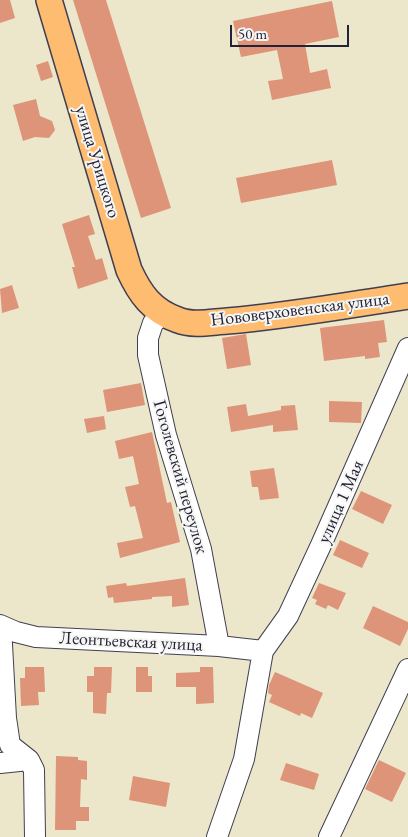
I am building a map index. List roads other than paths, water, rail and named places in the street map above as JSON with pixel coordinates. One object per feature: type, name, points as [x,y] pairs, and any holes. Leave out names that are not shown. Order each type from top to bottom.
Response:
[{"type":"main road","name":"улица Урицкого","points":[[49,0],[130,270],[140,293],[163,314]]},
{"type":"main road","name":"Нововерховенская улица","points":[[163,314],[180,321],[197,323],[262,318],[408,296]]},
{"type":"street","name":"Гоголевский переулок","points":[[163,314],[153,323],[148,338],[148,355],[166,435],[201,549],[219,646]]},
{"type":"street","name":"улица 1 Мая","points":[[264,651],[288,616],[408,348]]},
{"type":"street","name":"Леонтьевская улица","points":[[0,625],[16,632],[36,637],[219,646],[264,651]]},
{"type":"street","points":[[0,625],[6,718],[10,745],[29,760],[34,770],[34,837]]},
{"type":"street","points":[[217,837],[244,759],[264,651]]},
{"type":"street","points":[[329,837],[408,669]]},
{"type":"street","points":[[0,763],[29,760]]}]
